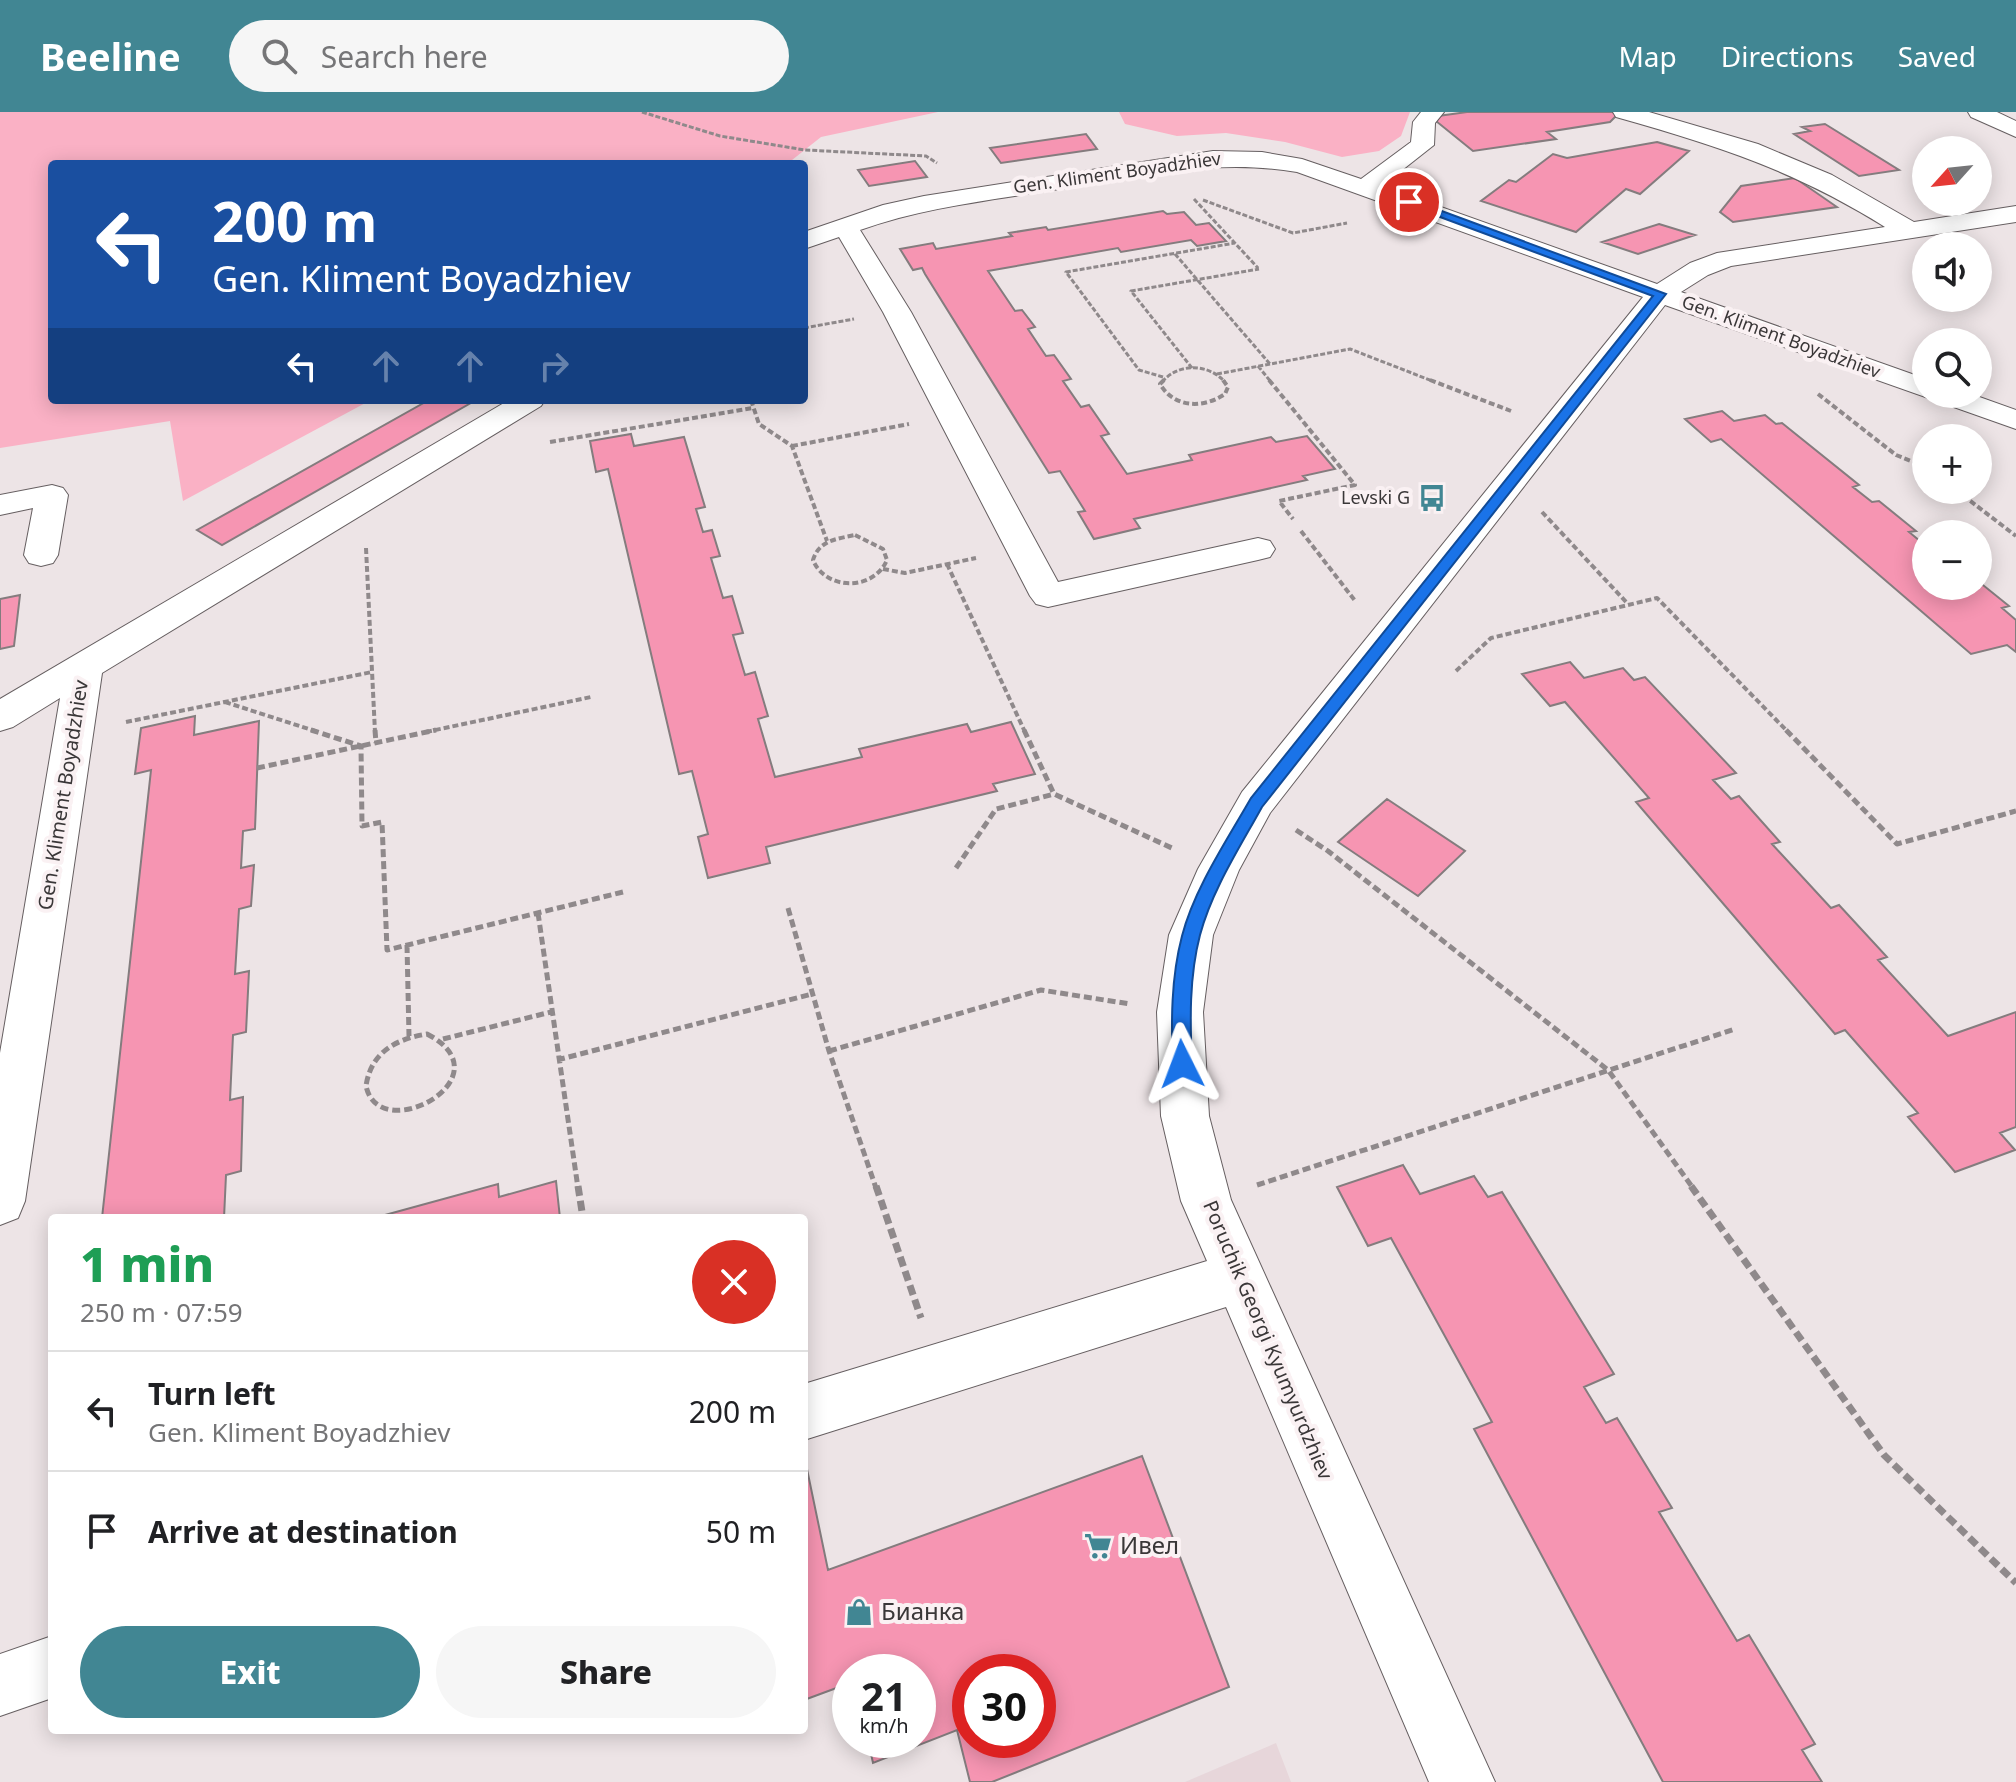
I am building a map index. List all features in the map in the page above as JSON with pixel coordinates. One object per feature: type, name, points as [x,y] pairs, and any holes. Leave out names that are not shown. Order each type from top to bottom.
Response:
[{"type":"street","points":[[1365,187],[1422,145],[1424,122],[1433,112]]},
{"type":"street","points":[[1624,112],[1695,130],[1762,153],[1824,180],[1909,230]]},
{"type":"street","points":[[1979,112],[2016,130]]},
{"type":"street","name":"Gen. Kliment Boyadzhiev","points":[[808,240],[892,210],[1160,164],[1236,157],[1302,166],[1365,187],[1912,384]]},
{"type":"street","name":"Poruchik Georgi Kyumyurdzhiev","points":[[1462,1782],[1206,1201],[1185,1116],[1180,1012],[1191,935],[1219,869],[1256,803],[1660,294],[1699,269],[1726,259],[2016,214]]},
{"type":"street","points":[[845,226],[897,312],[1048,596],[1258,549]]},
{"type":"street","name":"Gen. Kliment Boyadzhiev","points":[[0,1201],[84,667],[523,404]]},
{"type":"street","points":[[1982,408],[2016,420]]},
{"type":"street","points":[[0,505],[52,495],[41,555]]},
{"type":"street","points":[[0,717],[84,667]]},
{"type":"street","points":[[808,1411],[1239,1277]]},
{"type":"street","points":[[0,1685],[48,1668]]},
{"type":"path","points":[[642,112],[720,136],[805,150],[926,156],[946,168],[975,194]]},
{"type":"path","points":[[1192,368],[1131,291],[1259,269],[1190,196],[1293,233],[1354,222]]},
{"type":"path","points":[[1163,377],[1139,370],[1066,272],[1235,243]]},
{"type":"path","points":[[1174,254],[1270,364]]},
{"type":"path","points":[[1217,374],[1228,387],[1219,400],[1207,404],[1195,405],[1170,398],[1160,384],[1170,372],[1192,368],[1217,374],[1350,349],[1556,428]]},
{"type":"path","points":[[1258,366],[1355,485],[1279,501],[1385,642]]},
{"type":"path","points":[[752,404],[759,424],[792,446],[827,541]]},
{"type":"path","points":[[550,442],[753,408]]},
{"type":"path","points":[[792,446],[953,416]]},
{"type":"path","points":[[1513,482],[1629,605]]},
{"type":"path","points":[[364,499],[376,743]]},
{"type":"path","points":[[1974,504],[2016,536]]},
{"type":"path","points":[[855,535],[880,543],[886,551],[887,560],[883,569],[859,582],[830,581],[819,575],[812,557],[817,548],[827,541],[855,535]]},
{"type":"path","points":[[883,569],[905,573],[947,564],[1054,794]]},
{"type":"path","points":[[1456,671],[1491,638],[1657,598],[1897,844],[2016,811]]},
{"type":"path","points":[[72,733],[372,672]]},
{"type":"path","points":[[257,768],[591,697]]},
{"type":"path","points":[[225,702],[361,746]]},
{"type":"path","points":[[361,746],[362,826],[382,822],[387,950],[623,892]]},
{"type":"path","points":[[956,868],[996,809],[1054,794],[1219,869]]},
{"type":"path","points":[[1256,803],[1328,851],[1608,1070],[1884,1455],[2016,1583]]},
{"type":"path","points":[[788,908],[829,1051],[938,1368]]},
{"type":"path","points":[[538,913],[557,1060],[582,1214]]},
{"type":"path","points":[[407,945],[409,1036]]},
{"type":"path","points":[[829,1051],[1041,990],[1180,1012]]},
{"type":"path","points":[[557,1060],[812,994]]},
{"type":"path","points":[[442,1039],[551,1012]]},
{"type":"path","points":[[1206,1201],[1735,1029]]},
{"type":"path","points":[[427,1034],[442,1039],[452,1048],[456,1061],[453,1076],[430,1103],[395,1112],[379,1107],[369,1098],[366,1084],[368,1069],[393,1043],[409,1036],[427,1034]]},
{"type":"shaded area","points":[[0,112],[938,112],[821,137],[792,160],[48,160],[48,404],[364,404],[183,501],[170,421],[0,448]]},
{"type":"shaded area","points":[[1119,112],[1410,112],[1401,136],[1379,151],[1342,157],[1285,142],[1226,133],[1177,136],[1125,124]]},
{"type":"shaded area","points":[[1276,1743],[1291,1782],[1185,1782]]},
{"type":"building","points":[[1467,112],[1618,114],[1610,122],[1547,132],[1556,139],[1473,151],[1431,117]]},
{"type":"building","points":[[1825,124],[1899,170],[1859,176],[1794,134],[1810,131],[1802,127]]},
{"type":"building","points":[[1086,134],[1097,149],[1001,163],[990,148]]},
{"type":"building","points":[[1657,142],[1689,151],[1640,194],[1626,189],[1576,232],[1481,201],[1509,180],[1516,182],[1553,154],[1567,158]]},
{"type":"building","points":[[915,161],[927,177],[869,186],[858,170]]},
{"type":"building","points":[[1795,178],[1837,207],[1733,222],[1720,212],[1741,186]]},
{"type":"building","points":[[1163,211],[1167,214],[1184,212],[1196,225],[1209,223],[1226,241],[1197,246],[1191,240],[1121,252],[1118,248],[988,271],[1015,311],[1022,310],[1035,327],[1028,329],[1046,356],[1054,355],[1071,379],[1063,381],[1081,407],[1089,405],[1109,434],[1101,436],[1127,474],[1192,460],[1189,455],[1271,437],[1276,442],[1307,436],[1335,469],[1303,476],[1307,480],[1134,519],[1140,528],[1094,539],[1078,512],[1085,511],[1060,471],[1049,473],[922,268],[913,270],[900,249],[933,243],[936,249],[1012,236],[1009,233],[1046,227],[1048,230]]},
{"type":"building","points":[[1659,224],[1695,235],[1638,254],[1602,242]]},
{"type":"building","points":[[422,404],[469,404],[222,545],[197,530]]},
{"type":"building","points":[[1722,411],[1734,421],[1765,415],[1776,424],[1782,423],[1859,485],[1853,487],[1872,502],[1879,501],[1912,528],[1909,532],[1912,534],[1912,600],[1992,600],[1992,592],[2009,606],[2002,608],[2016,620],[2016,652],[2007,645],[1971,654],[1721,439],[1711,442],[1685,419]]},
{"type":"building","points":[[631,434],[634,446],[684,437],[705,507],[696,509],[703,532],[712,530],[720,556],[711,558],[723,598],[732,596],[743,633],[733,635],[745,675],[755,672],[768,716],[758,719],[775,777],[862,757],[859,749],[967,724],[971,732],[1011,722],[1035,774],[993,784],[997,791],[766,847],[770,863],[708,878],[698,837],[708,834],[692,771],[679,774],[608,469],[596,472],[590,441]]},
{"type":"building","points":[[20,595],[14,646],[0,649],[0,599]]},
{"type":"building","points":[[1570,662],[1584,678],[1623,668],[1634,680],[1645,677],[1736,773],[1713,780],[1731,799],[1739,796],[1780,842],[1772,844],[1831,908],[1839,905],[1887,957],[1878,960],[1948,1036],[2016,1012],[2016,1127],[2000,1133],[2015,1150],[1955,1172],[1908,1117],[1918,1113],[1845,1030],[1835,1034],[1636,802],[1649,798],[1565,702],[1550,706],[1522,674]]},
{"type":"building","points":[[195,716],[194,735],[259,721],[255,829],[243,831],[241,868],[254,865],[251,906],[239,909],[235,974],[249,971],[246,1032],[233,1035],[230,1100],[243,1097],[241,1171],[226,1175],[224,1214],[102,1214],[151,770],[135,774],[141,728]]},
{"type":"building","points":[[1387,799],[1465,851],[1418,896],[1338,842]]},
{"type":"building","points":[[1403,1165],[1420,1194],[1474,1176],[1488,1197],[1502,1192],[1614,1374],[1584,1387],[1606,1423],[1617,1418],[1672,1508],[1659,1512],[1737,1641],[1749,1635],[1815,1744],[1802,1750],[1822,1782],[1663,1782],[1474,1429],[1492,1422],[1391,1238],[1368,1246],[1337,1187]]},
{"type":"building","points":[[556,1181],[560,1214],[389,1214],[498,1184],[499,1197]]},
{"type":"building","points":[[1142,1456],[1229,1687],[1056,1756],[1056,1654],[952,1654],[952,1732],[936,1738],[936,1654],[832,1654],[832,1690],[808,1699],[808,1474],[828,1570]]},
{"type":"building","points":[[964,1758],[1052,1758],[992,1782],[970,1782]]},
{"type":"place","name":"Levski G","points":[[1432,498]]},
{"type":"place","name":"Ивел","points":[[1098,1546]]},
{"type":"place","name":"Бианка","points":[[859,1612]]},
{"type":"route","points":[[1182,1064],[1180,1012],[1191,935],[1219,869],[1256,803],[1660,294],[1409,202]]}]
